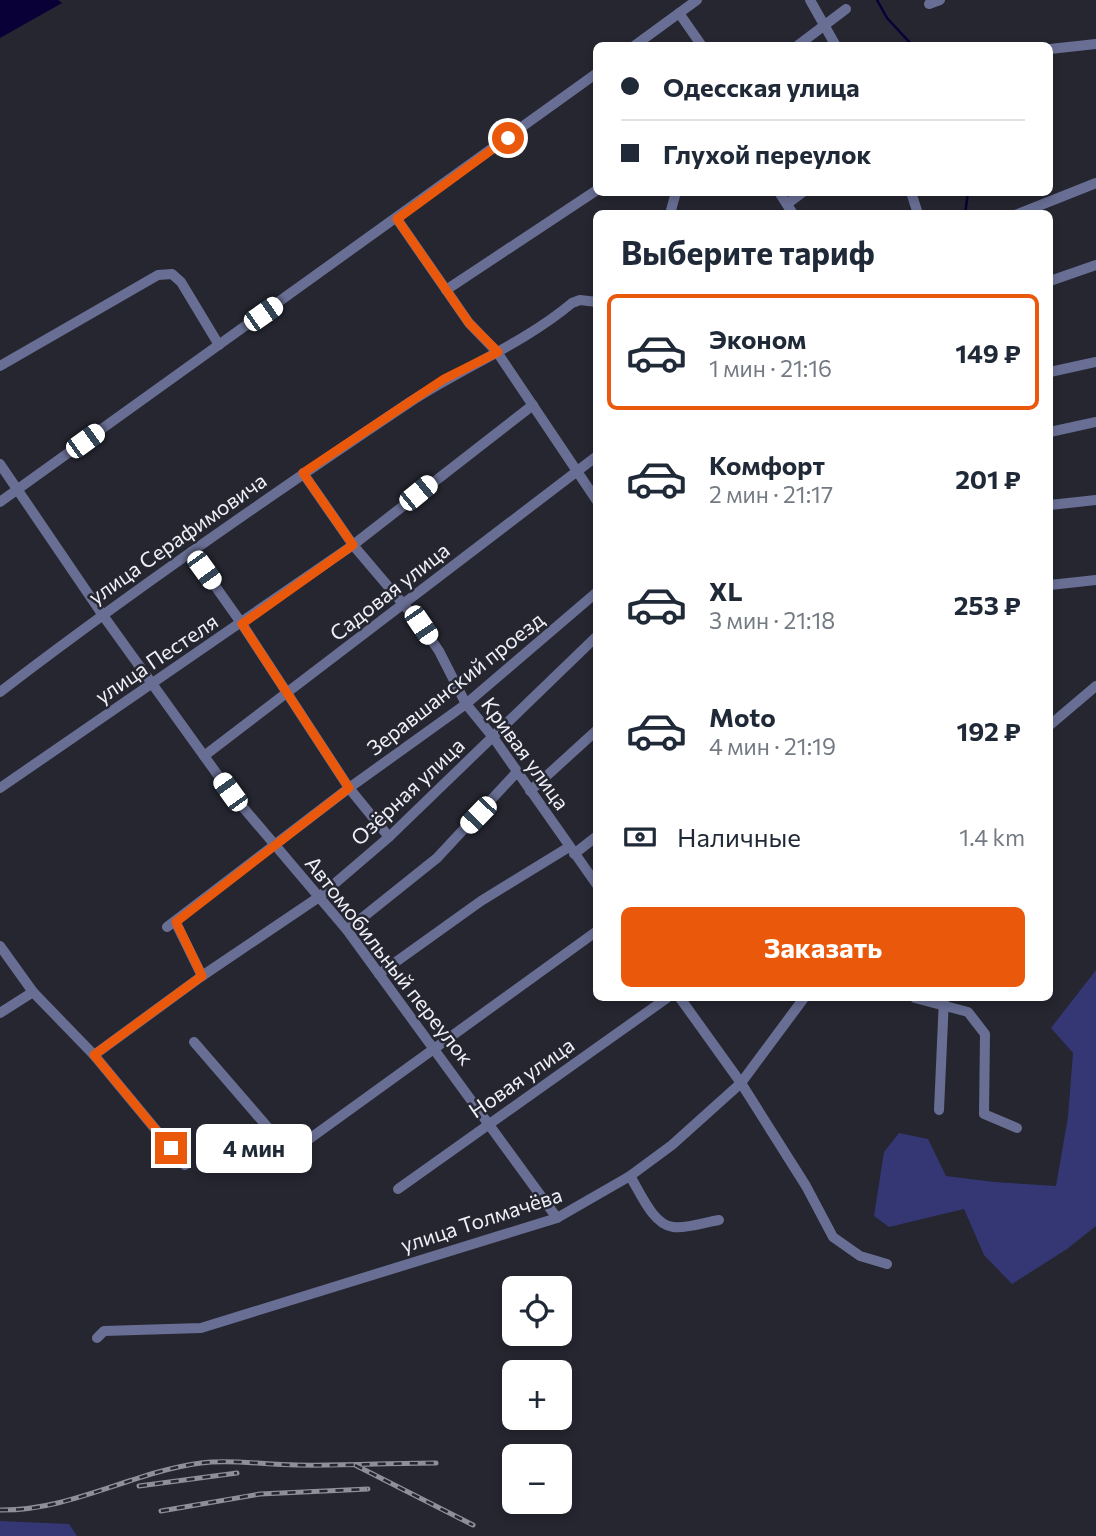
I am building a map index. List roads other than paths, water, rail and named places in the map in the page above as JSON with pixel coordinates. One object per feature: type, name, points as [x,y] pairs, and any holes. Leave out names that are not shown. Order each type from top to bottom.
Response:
[{"type":"street","points":[[639,42],[697,0]]},
{"type":"street","points":[[810,0],[834,42]]},
{"type":"street","points":[[802,42],[846,9]]},
{"type":"street","points":[[679,13],[699,42]]},
{"type":"street","points":[[1053,49],[1096,44]]},
{"type":"street","points":[[0,502],[593,76]]},
{"type":"street","points":[[1028,210],[1096,183]]},
{"type":"street","points":[[446,290],[593,193]]},
{"type":"street","points":[[782,196],[791,210]]},
{"type":"street","points":[[787,204],[798,196]]},
{"type":"street","points":[[397,219],[469,323],[498,352],[593,495]]},
{"type":"street","points":[[1053,280],[1096,265]]},
{"type":"street","points":[[0,366],[158,275],[172,274],[181,282],[219,345]]},
{"type":"street","name":"улица Серафимовича","points":[[0,692],[102,614],[303,473],[444,379],[522,340],[572,303],[580,300],[593,302]]},
{"type":"street","points":[[1053,371],[1096,362]]},
{"type":"street","name":"улица Пестеля","points":[[0,788],[242,624],[353,545],[533,405]]},
{"type":"street","points":[[1053,431],[1096,422]]},
{"type":"street","name":"Садовая улица","points":[[204,756],[593,459]]},
{"type":"street","name":"Автомобильный переулок","points":[[0,464],[102,614],[204,756],[347,930],[435,1047],[557,1218]]},
{"type":"street","name":"Кривая улица","points":[[303,473],[353,545],[421,625],[439,652],[466,704],[493,737],[593,880]]},
{"type":"street","points":[[1053,505],[1096,500]]},
{"type":"street","points":[[191,552],[242,624],[349,788],[389,837]]},
{"type":"street","points":[[1053,585],[1096,580]]},
{"type":"street","name":"Зеравшанский проезд","points":[[202,976],[171,924],[349,788],[466,704],[593,595]]},
{"type":"street","name":"Озёрная улица","points":[[94,1055],[202,976],[319,897],[389,837],[593,640]]},
{"type":"street","points":[[1053,722],[1096,686]]},
{"type":"street","points":[[530,791],[593,734]]},
{"type":"street","points":[[347,930],[437,858],[517,772]]},
{"type":"street","points":[[379,974],[481,901],[593,838]]},
{"type":"street","points":[[194,1042],[283,1145],[294,1150],[593,934]]},
{"type":"street","points":[[0,946],[33,992],[94,1055],[185,1165]]},
{"type":"street","points":[[0,1013],[33,992]]},
{"type":"street","name":"Новая улица","points":[[398,1189],[663,1001]]},
{"type":"street","points":[[682,1001],[741,1083],[806,1186],[833,1237],[860,1256],[887,1264]]},
{"type":"street","name":"улица Толмачёва","points":[[97,1338],[104,1331],[201,1328],[557,1218],[630,1176],[672,1144],[741,1083],[802,1001]]},
{"type":"street","points":[[939,1110],[943,1001],[968,1012],[985,1034],[984,1114],[1017,1128]]},
{"type":"street","points":[[630,1176],[655,1216],[663,1223],[674,1227],[719,1220]]},
{"type":"waterway","points":[[877,0],[887,18],[909,42]]},
{"type":"waterway","points":[[966,210],[967,196]]},
{"type":"railway","points":[[0,1510],[52,1504],[150,1474],[201,1463],[436,1463]]},
{"type":"railway","points":[[355,1465],[473,1525]]},
{"type":"railway","points":[[139,1486],[237,1473]]},
{"type":"railway","points":[[161,1511],[260,1494],[368,1489]]}]
